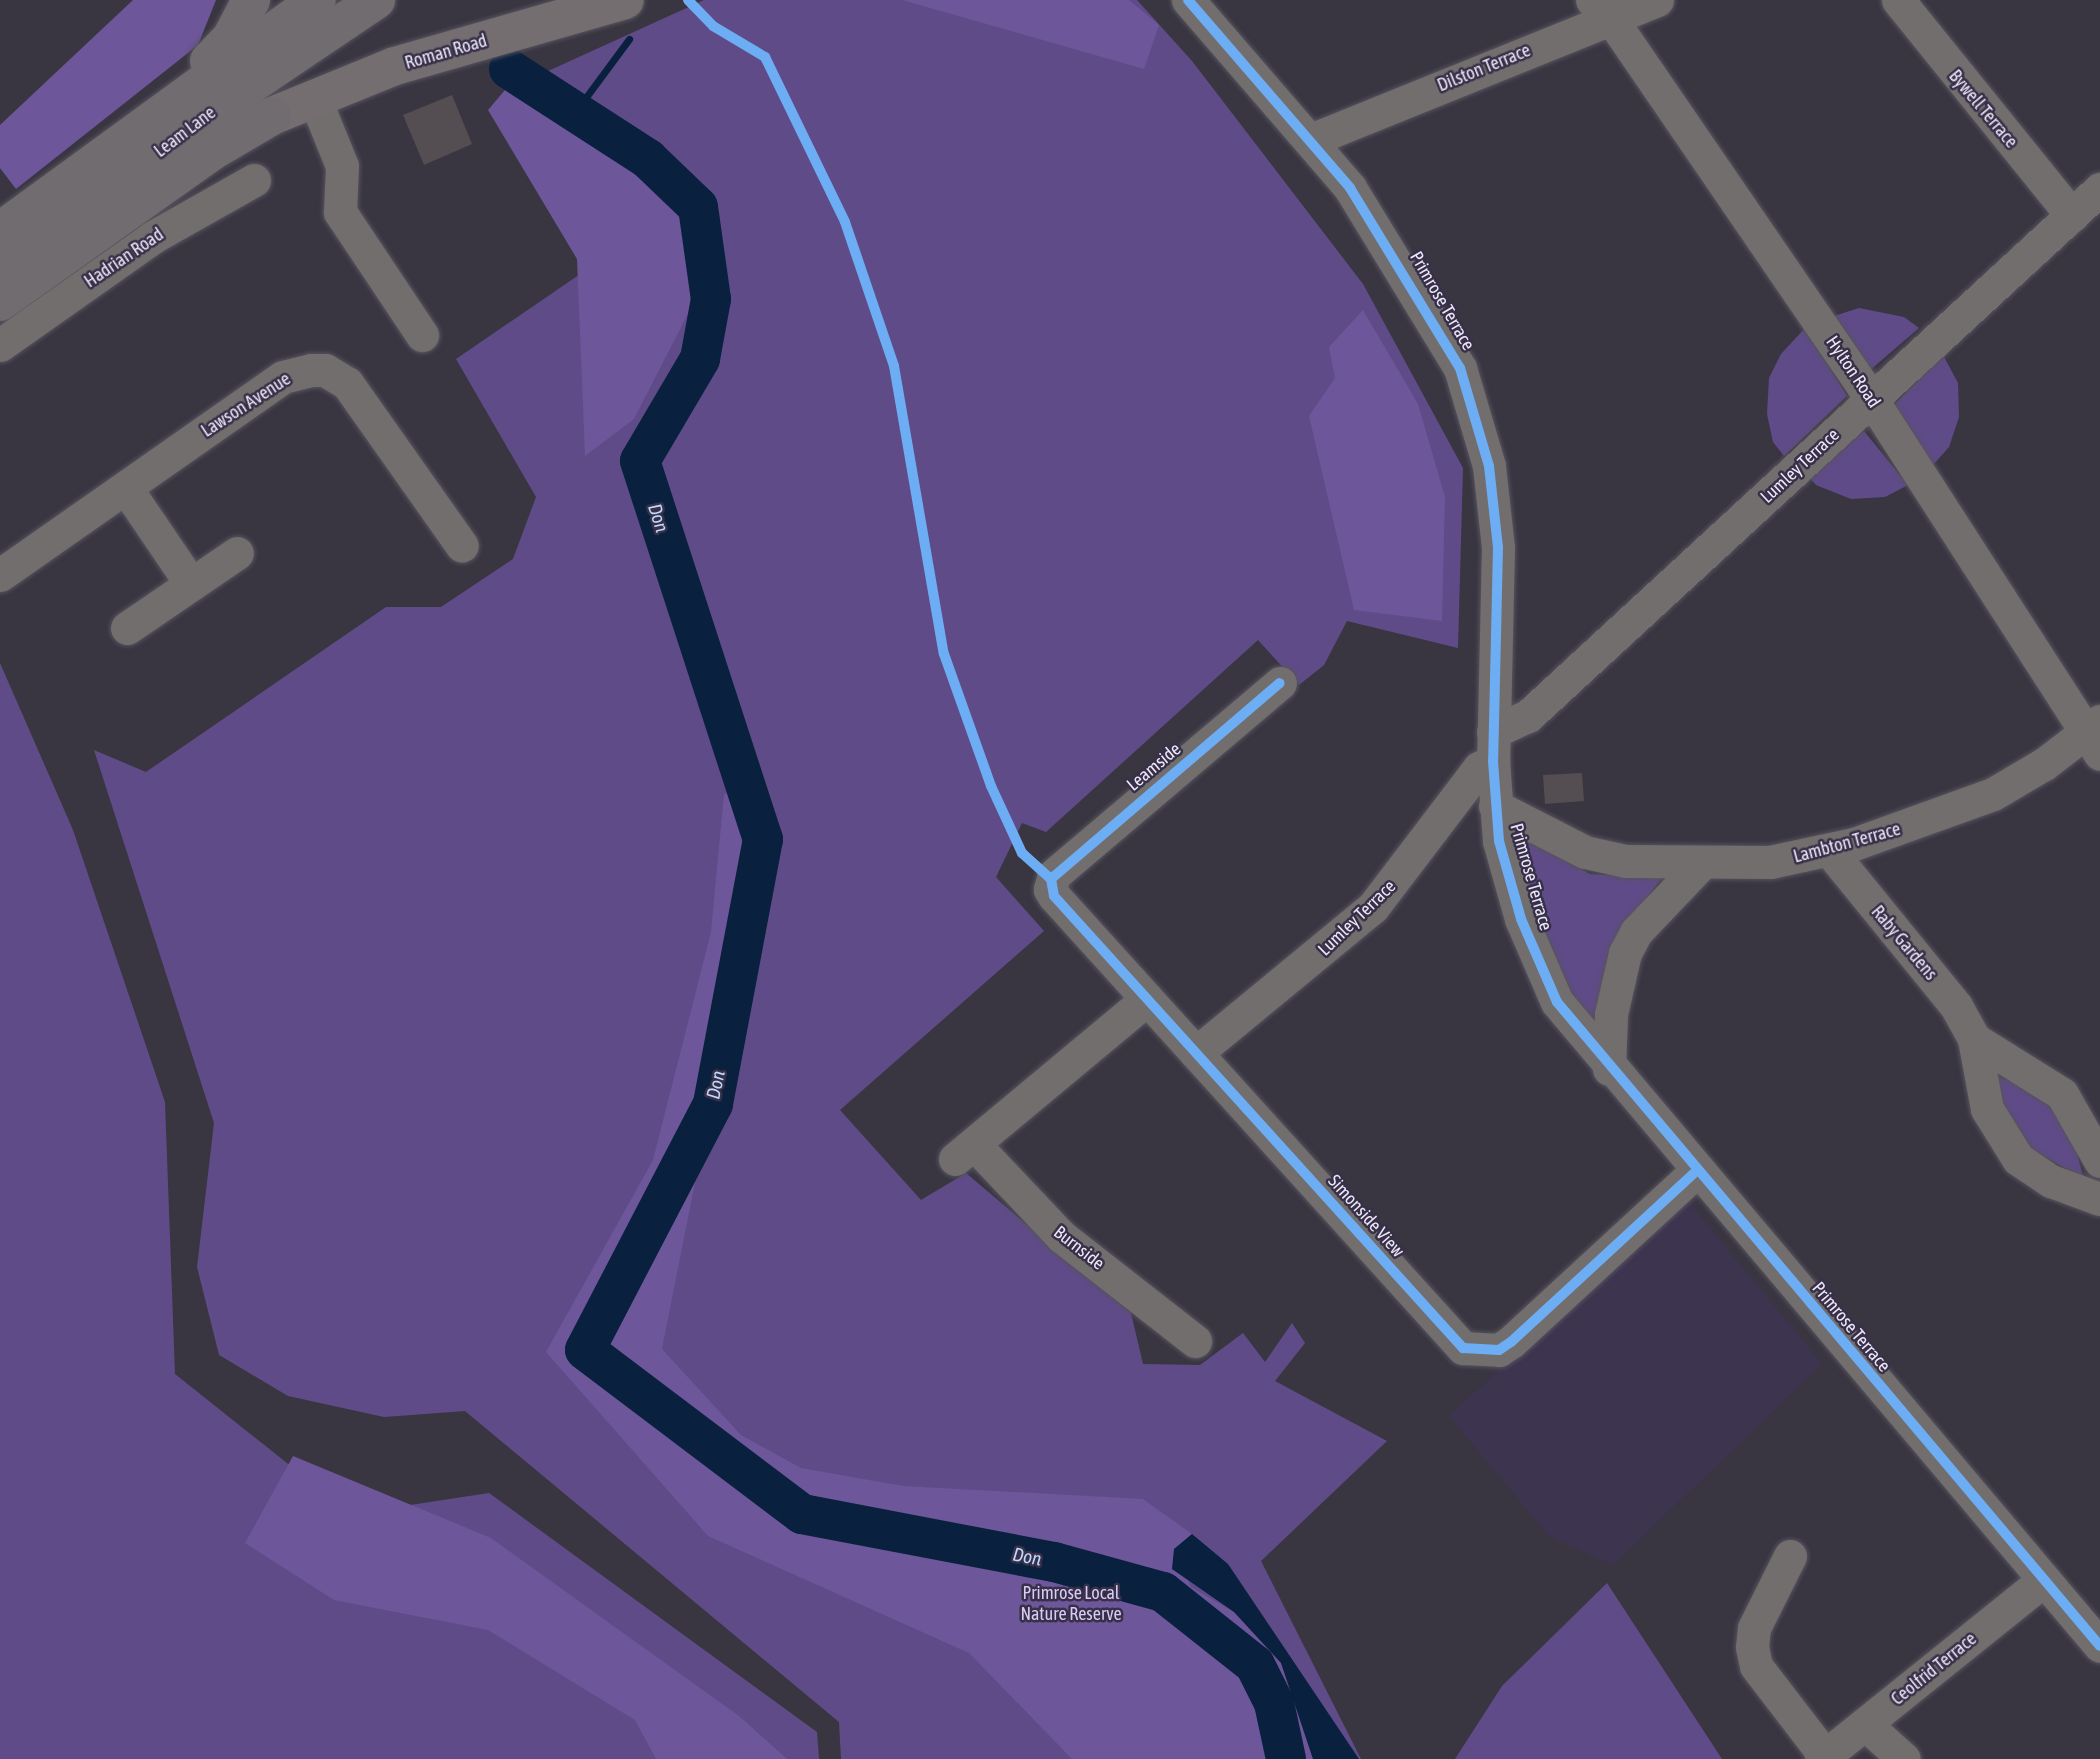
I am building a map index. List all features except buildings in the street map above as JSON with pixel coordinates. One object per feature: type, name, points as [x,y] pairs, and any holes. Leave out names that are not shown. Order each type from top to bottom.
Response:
[{"type":"highway","points":[[173,102],[230,38],[251,0]]},
{"type":"highway","name":"Leam Lane","points":[[0,232],[173,102],[317,0]]},
{"type":"highway","name":"Leam Lane","points":[[0,272],[222,104],[376,0]]},
{"type":"highway","points":[[0,302],[211,152],[272,116]]},
{"type":"main road","name":"Roman Road","points":[[272,116],[395,66],[601,3]]},
{"type":"street","name":"Primrose Terrace","points":[[1188,0],[1313,139],[1439,328],[1479,424],[1498,547],[1493,747],[1495,806],[1518,907],[1557,1002],[1609,1069],[2046,1586],[2100,1646]]},
{"type":"street","name":"Dilston Terrace","points":[[1313,139],[1601,9],[1657,0]]},
{"type":"street","name":"Bywell Terrace","points":[[1898,0],[2072,216]]},
{"type":"street","name":"Hylton Road","points":[[1601,9],[1872,400],[2095,737]]},
{"type":"street","points":[[314,97],[342,166],[340,212],[422,335]]},
{"type":"street","name":"Hadrian Road","points":[[0,345],[153,237],[254,180]]},
{"type":"street","name":"Lumley Terrace","points":[[1196,1053],[1373,907],[1493,747],[2100,189]]},
{"type":"street","name":"Lawson Avenue","points":[[0,575],[283,377],[325,370],[347,383],[462,546]]},
{"type":"street","points":[[126,488],[191,584]]},
{"type":"street","points":[[127,628],[237,553]]},
{"type":"street","name":"Leamside","points":[[1051,879],[1280,683]]},
{"type":"street","name":"Lambton Terrace","points":[[1495,806],[1585,852],[1626,861],[1699,866],[1830,851],[1993,794],[2095,737]]},
{"type":"street","name":"Raby Gardens","points":[[1830,851],[1956,1006],[1974,1039],[1987,1109],[2018,1159],[2051,1181],[2100,1199]]},
{"type":"street","points":[[1609,1069],[1611,1014],[1625,954],[1636,932],[1699,866]]},
{"type":"street","name":"Simonside View","points":[[1051,879],[1054,897],[1448,1332],[1474,1352],[1511,1342],[1696,1171]]},
{"type":"street","name":"Burnside","points":[[1147,999],[965,1152],[1062,1237],[1195,1341]]},
{"type":"street","name":"Raby Gardens","points":[[1974,1039],[2062,1094],[2100,1161]]},
{"type":"street","points":[[1790,1556],[1754,1628],[1752,1647],[1756,1666],[1823,1757]]},
{"type":"street","name":"Ceolfrid Terrace","points":[[1823,1757],[2046,1586]]},
{"type":"street","points":[[1865,1724],[1904,1759]]},
{"type":"shaded area","points":[[1686,1199],[1822,1364],[1613,1565],[1550,1537],[1449,1416]]},
{"type":"green space","points":[[133,0],[216,0],[198,45],[16,189],[0,168],[0,125]]},
{"type":"green space","points":[[704,0],[1137,0],[1192,61],[1363,284],[1463,468],[1458,648],[1347,621],[1324,665],[1299,685],[1258,640],[1046,832],[1022,823],[996,877],[1044,931],[840,1110],[921,1200],[966,1173],[1131,1313],[1143,1364],[1200,1365],[1243,1333],[1265,1362],[1292,1323],[1305,1343],[1275,1381],[1387,1441],[1261,1561],[1361,1759],[841,1759],[839,1722],[465,1411],[384,1417],[288,1396],[219,1355],[197,1267],[214,1123],[94,750],[146,772],[386,607],[441,607],[513,559],[536,497],[456,359],[589,268],[513,87]]},
{"type":"green space","points":[[902,0],[1129,0],[1159,25],[1144,69]]},
{"type":"green space","points":[[522,70],[606,153],[681,203],[717,257],[634,419],[585,456],[577,259],[488,110]]},
{"type":"green space","points":[[1859,308],[1904,317],[1919,328],[1869,371],[1828,318]]},
{"type":"green space","points":[[1363,310],[1418,404],[1445,497],[1442,621],[1354,610],[1309,416],[1335,378],[1329,347]]},
{"type":"green space","points":[[1805,328],[1847,396],[1784,456],[1773,442],[1767,414],[1769,378],[1781,354]]},
{"type":"green space","points":[[1943,355],[1958,383],[1959,417],[1949,447],[1933,465],[1892,407]]},
{"type":"green space","points":[[1864,431],[1908,485],[1885,497],[1851,499],[1816,485],[1807,475]]},
{"type":"green space","points":[[0,663],[73,830],[165,1102],[175,1374],[351,1514],[489,1493],[817,1732],[819,1759],[0,1759]]},
{"type":"green space","name":"Primrose Local Nature Reserve","points":[[746,790],[763,839],[662,1349],[741,1435],[801,1468],[903,1486],[1143,1499],[1192,1534],[1174,1549],[1191,1587],[1234,1612],[1281,1663],[1313,1759],[1072,1759],[969,1653],[708,1536],[546,1352],[653,1160],[711,932],[724,794]]},
{"type":"green space","points":[[1511,830],[1590,874],[1662,878],[1620,934],[1593,1021],[1573,1002],[1528,897]]},
{"type":"green space","points":[[1992,1073],[2049,1099],[2075,1147],[2084,1179],[2024,1145],[2002,1110]]},
{"type":"green space","points":[[293,1456],[491,1538],[739,1716],[787,1759],[656,1759],[635,1720],[488,1630],[334,1600],[245,1543]]},
{"type":"green space","points":[[1607,1583],[1722,1759],[1455,1759],[1502,1686]]},
{"type":"water","points":[[1192,1534],[1228,1564],[1359,1759],[1313,1759],[1281,1663],[1234,1612],[1172,1569],[1174,1549]]},
{"type":"waterway","points":[[575,112],[629,39]]},
{"type":"waterway","name":"Don","points":[[509,69],[648,159],[698,207],[711,299],[700,359],[640,461],[763,839],[713,1104],[585,1350],[802,1514],[1054,1562],[1163,1592],[1255,1665],[1274,1703],[1286,1759]]},
{"type":"cycle path","points":[[688,0],[713,26],[765,57],[845,222],[894,366],[944,654],[991,786],[1022,853],[1051,879]]},
{"type":"cycle path","points":[[1188,0],[1350,188],[1460,368],[1489,466],[1498,547],[1493,761],[1499,841],[1521,919],[1557,1002],[2100,1646]]},
{"type":"cycle path","points":[[1051,879],[1280,683]]},
{"type":"cycle path","points":[[1051,879],[1054,896],[1463,1348],[1499,1350],[1511,1342],[1696,1171]]}]
